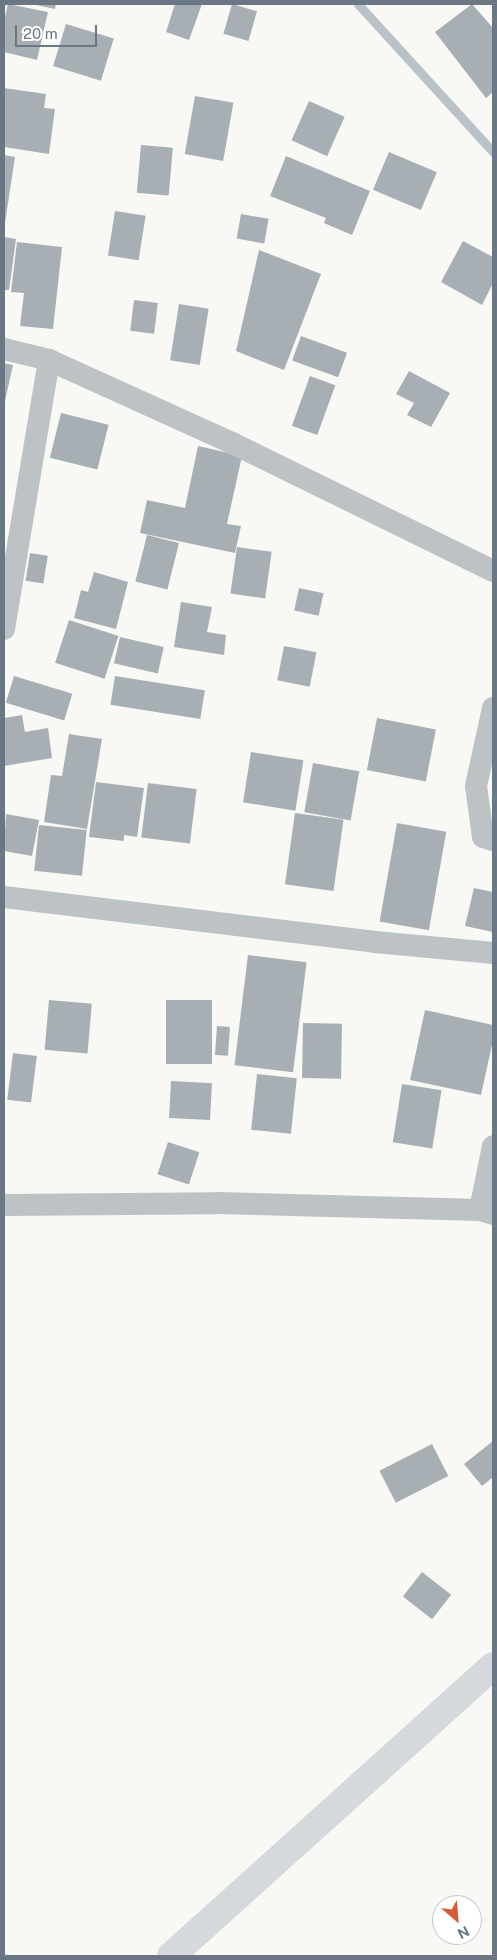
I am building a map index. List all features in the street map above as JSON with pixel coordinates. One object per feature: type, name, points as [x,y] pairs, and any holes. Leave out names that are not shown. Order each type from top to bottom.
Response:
[{"type":"street","points":[[4,349],[49,360],[232,443],[493,572]]},
{"type":"street","points":[[4,629],[49,360]]},
{"type":"street","points":[[493,708],[476,786],[483,837],[493,840]]},
{"type":"street","points":[[4,897],[375,942],[493,953]]},
{"type":"street","points":[[4,1205],[216,1203],[487,1212],[493,1146]]},
{"type":"street","points":[[171,1956],[493,1666]]},
{"type":"building","points":[[8,4],[48,12],[37,60],[4,52],[4,21]]},
{"type":"building","points":[[32,4],[56,4],[55,9]]},
{"type":"building","points":[[175,4],[202,4],[189,40],[166,32]]},
{"type":"building","points":[[232,4],[257,11],[248,41],[223,34]]},
{"type":"building","points":[[472,4],[493,28],[493,92],[486,98],[435,32]]},
{"type":"building","points":[[66,24],[114,39],[101,81],[53,66]]},
{"type":"building","points":[[4,88],[46,94],[44,108],[55,109],[49,154],[4,147]]},
{"type":"building","points":[[195,96],[233,103],[223,161],[185,154]]},
{"type":"building","points":[[309,101],[345,117],[327,156],[292,140]]},
{"type":"building","points":[[141,145],[173,148],[169,196],[137,193]]},
{"type":"building","points":[[389,152],[437,172],[421,210],[373,190]]},
{"type":"building","points":[[4,155],[15,157],[5,223],[4,223]]},
{"type":"building","points":[[286,156],[370,191],[352,235],[324,223],[326,218],[270,196]]},
{"type":"building","points":[[115,211],[146,216],[139,260],[108,255]]},
{"type":"building","points":[[241,214],[269,219],[264,243],[237,239]]},
{"type":"building","points":[[4,237],[16,239],[9,290],[4,290]]},
{"type":"building","points":[[463,241],[493,257],[493,283],[482,305],[441,282]]},
{"type":"building","points":[[17,242],[62,247],[53,329],[20,326],[24,293],[11,292]]},
{"type":"building","points":[[259,250],[321,274],[284,370],[236,351]]},
{"type":"building","points":[[134,300],[158,303],[154,334],[130,331]]},
{"type":"building","points":[[179,304],[209,309],[200,365],[170,360]]},
{"type":"building","points":[[301,336],[347,353],[338,377],[292,360]]},
{"type":"building","points":[[4,363],[13,365],[5,401],[4,401]]},
{"type":"building","points":[[409,371],[450,393],[431,427],[407,415],[414,403],[396,394]]},
{"type":"building","points":[[310,376],[335,385],[317,435],[292,426]]},
{"type":"building","points":[[61,413],[109,425],[97,469],[50,458]]},
{"type":"building","points":[[198,446],[242,456],[227,524],[241,526],[235,553],[140,533],[147,500],[185,508]]},
{"type":"building","points":[[147,535],[179,543],[167,590],[135,582]]},
{"type":"building","points":[[237,547],[272,552],[265,598],[230,594]]},
{"type":"building","points":[[30,553],[48,556],[43,583],[26,581]]},
{"type":"building","points":[[94,572],[128,582],[116,629],[74,618],[81,590],[88,592]]},
{"type":"building","points":[[299,588],[323,593],[319,616],[294,610]]},
{"type":"building","points":[[181,602],[212,607],[207,632],[226,635],[224,655],[174,647]]},
{"type":"building","points":[[69,620],[118,636],[105,679],[55,663]]},
{"type":"building","points":[[120,637],[164,647],[158,673],[114,663]]},
{"type":"building","points":[[284,646],[316,652],[310,687],[277,680]]},
{"type":"building","points":[[14,676],[72,694],[64,721],[6,703]]},
{"type":"building","points":[[115,676],[205,690],[200,719],[110,705]]},
{"type":"building","points":[[22,715],[25,732],[48,728],[52,758],[4,766],[4,718]]},
{"type":"building","points":[[377,718],[436,729],[426,781],[367,770]]},
{"type":"building","points":[[69,734],[102,739],[87,829],[44,822],[51,775],[62,776]]},
{"type":"building","points":[[251,752],[303,760],[295,811],[243,802]]},
{"type":"building","points":[[313,763],[359,771],[351,820],[304,812]]},
{"type":"building","points":[[96,782],[144,788],[137,837],[124,835],[124,841],[89,837]]},
{"type":"building","points":[[148,783],[197,789],[190,844],[141,838]]},
{"type":"building","points":[[295,813],[344,820],[334,891],[285,884]]},
{"type":"building","points":[[6,814],[39,820],[32,856],[4,851]]},
{"type":"building","points":[[397,823],[446,832],[429,930],[380,921]]},
{"type":"building","points":[[39,825],[87,830],[82,876],[34,871]]},
{"type":"building","points":[[474,888],[493,892],[493,932],[465,926]]},
{"type":"building","points":[[248,955],[307,962],[293,1072],[234,1065]]},
{"type":"building","points":[[49,1000],[92,1004],[87,1054],[45,1050]]},
{"type":"building","points":[[166,1000],[212,1000],[212,1064],[166,1064]]},
{"type":"building","points":[[425,1010],[493,1025],[493,1040],[481,1095],[410,1080]]},
{"type":"building","points":[[303,1023],[342,1024],[341,1079],[302,1078]]},
{"type":"building","points":[[217,1026],[230,1027],[228,1056],[215,1055]]},
{"type":"building","points":[[13,1053],[37,1056],[31,1103],[7,1100]]},
{"type":"building","points":[[257,1074],[297,1078],[291,1134],[251,1130]]},
{"type":"building","points":[[171,1081],[212,1083],[210,1120],[169,1118]]},
{"type":"building","points":[[402,1084],[442,1090],[432,1149],[393,1142]]},
{"type":"building","points":[[168,1142],[199,1152],[189,1185],[157,1174]]},
{"type":"building","points":[[493,1441],[493,1477],[482,1486],[464,1464]]},
{"type":"building","points":[[432,1444],[448,1476],[396,1503],[379,1471]]},
{"type":"building","points":[[422,1572],[451,1595],[432,1619],[403,1596]]},
{"type":"waterway","points":[[358,4],[493,152]]}]
